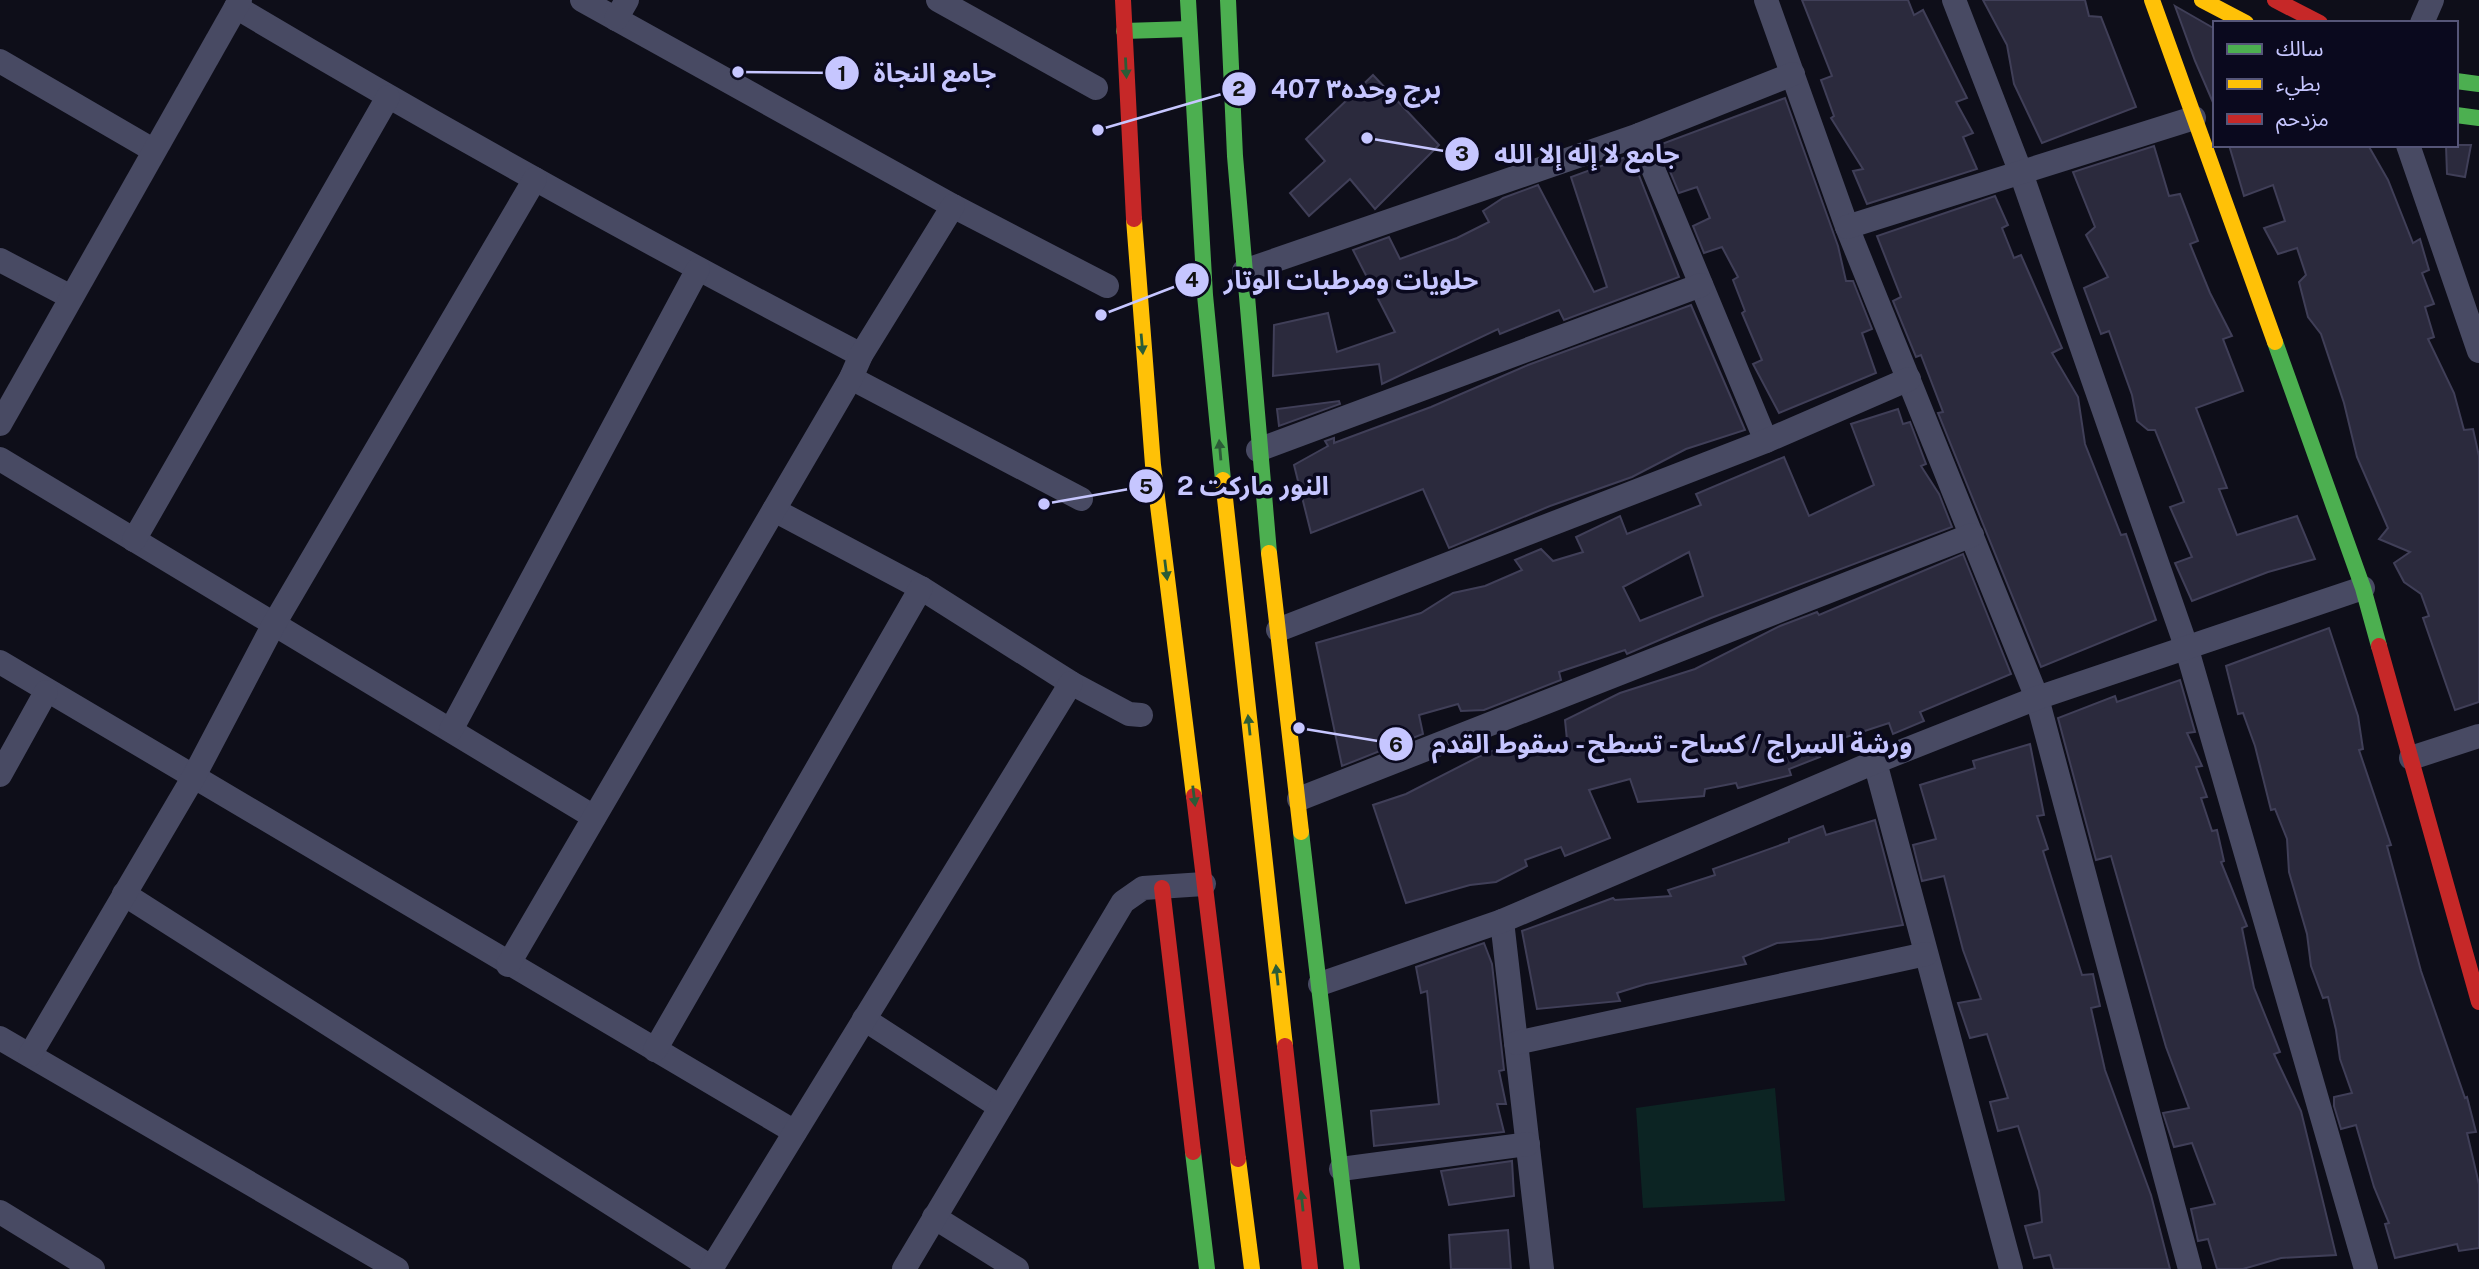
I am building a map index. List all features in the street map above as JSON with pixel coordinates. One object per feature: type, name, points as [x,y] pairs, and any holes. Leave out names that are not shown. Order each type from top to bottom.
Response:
[{"type":"main road","points":[[1122,0],[1138,303],[1149,425],[1252,1269]]},
{"type":"main road","points":[[1188,0],[1205,295],[1310,1269]]},
{"type":"main road","points":[[1228,0],[1258,450],[1352,1269]]},
{"type":"main road","points":[[2152,0],[2363,588],[2479,1002]]},
{"type":"main road","points":[[2202,0],[2242,21]]},
{"type":"main road","points":[[2275,0],[2316,21]]},
{"type":"main road","points":[[1124,31],[1189,29]]},
{"type":"main road","points":[[2458,81],[2479,84]]},
{"type":"main road","points":[[2458,115],[2479,118]]},
{"type":"main road","points":[[1162,888],[1207,1269]]},
{"type":"street","points":[[582,0],[622,9],[953,206],[1107,286]]},
{"type":"street","points":[[938,0],[1096,88]]},
{"type":"street","points":[[1766,0],[1847,228],[2037,698],[2190,1269]]},
{"type":"street","points":[[1954,0],[2021,173],[2186,646],[2366,1269]]},
{"type":"street","points":[[2423,21],[2432,0]]},
{"type":"street","points":[[0,424],[238,4],[388,97],[698,270],[861,355]]},
{"type":"street","points":[[0,61],[153,150]]},
{"type":"street","points":[[1244,271],[1639,135],[1793,74]]},
{"type":"street","points":[[134,540],[388,97]]},
{"type":"street","points":[[1847,228],[2194,118]]},
{"type":"street","points":[[1639,135],[1766,441]]},
{"type":"street","points":[[2408,147],[2479,351]]},
{"type":"street","points":[[30,1055],[193,778],[274,624],[535,179]]},
{"type":"street","points":[[508,965],[851,378],[861,355],[953,206]]},
{"type":"street","points":[[0,260],[71,297]]},
{"type":"street","points":[[451,730],[698,270]]},
{"type":"street","points":[[1258,450],[1701,285]]},
{"type":"street","points":[[851,378],[1081,499]]},
{"type":"street","points":[[1278,630],[1766,441],[1909,379]]},
{"type":"street","points":[[0,459],[594,817]]},
{"type":"street","points":[[774,510],[921,588],[1071,682],[1129,714],[1141,715]]},
{"type":"street","points":[[1298,799],[1972,535]]},
{"type":"street","points":[[654,1050],[921,588]]},
{"type":"street","points":[[1321,984],[1502,921],[1875,762],[2037,698],[2363,588]]},
{"type":"street","points":[[0,662],[46,692],[794,1132]]},
{"type":"street","points":[[124,894],[711,1269],[1071,682]]},
{"type":"street","points":[[0,775],[46,692]]},
{"type":"street","points":[[2412,758],[2479,736]]},
{"type":"street","points":[[1875,762],[2011,1269]]},
{"type":"street","points":[[904,1269],[1123,902],[1135,891],[1204,884]]},
{"type":"street","points":[[1502,921],[1542,1269]]},
{"type":"street","points":[[1516,1043],[1926,954]]},
{"type":"street","points":[[864,1019],[1000,1107]]},
{"type":"street","points":[[0,1038],[397,1269]]},
{"type":"street","points":[[1341,1169],[1528,1144]]},
{"type":"street","points":[[0,1212],[93,1269]]},
{"type":"street","points":[[934,1217],[1017,1269]]},
{"type":"green space","points":[[1775,1088],[1785,1201],[1643,1208],[1636,1108]]},
{"type":"building","points":[[1802,0],[1908,0],[1914,15],[1923,10],[1967,98],[1956,102],[1973,133],[1963,137],[1977,169],[1867,204],[1853,171],[1863,169],[1831,118],[1834,116],[1821,80],[1832,76]]},
{"type":"building","points":[[1983,0],[2085,0],[2089,16],[2101,17],[2136,107],[2042,143],[2014,84],[2007,45]]},
{"type":"building","points":[[2175,6],[2213,28],[2213,102]]},
{"type":"building","points":[[1373,75],[1439,145],[1375,209],[1350,179],[1309,216],[1290,193],[1325,161],[1306,139]]},
{"type":"building","points":[[1785,98],[1838,246],[1846,281],[1853,281],[1872,329],[1862,333],[1876,373],[1779,413],[1753,364],[1762,360],[1742,313],[1745,311],[1733,280],[1738,277],[1722,247],[1704,253],[1693,226],[1710,218],[1697,187],[1679,193],[1659,145]]},
{"type":"building","points":[[2471,145],[2465,177],[2447,174],[2446,147]]},
{"type":"building","points":[[2154,146],[2169,196],[2180,194],[2198,241],[2190,244],[2210,293],[2232,336],[2223,339],[2243,391],[2196,408],[2227,488],[2219,489],[2237,535],[2297,516],[2315,559],[2268,572],[2192,601],[2175,563],[2192,557],[2170,507],[2184,502],[2155,430],[2148,430],[2137,421],[2132,395],[2109,331],[2101,334],[2084,288],[2108,277],[2086,235],[2095,227],[2073,172]]},
{"type":"building","points":[[2230,147],[2369,147],[2388,180],[2413,243],[2420,239],[2429,270],[2422,273],[2434,304],[2425,307],[2434,337],[2428,339],[2454,393],[2464,430],[2473,429],[2479,456],[2479,702],[2455,710],[2423,618],[2429,616],[2421,594],[2404,582],[2394,563],[2410,552],[2379,539],[2388,528],[2357,457],[2344,403],[2321,334],[2308,317],[2299,282],[2306,275],[2297,248],[2278,254],[2264,228],[2285,221],[2273,185],[2244,196]]},
{"type":"building","points":[[1631,155],[1679,277],[1564,320],[1559,310],[1500,334],[1498,329],[1382,384],[1379,364],[1273,376],[1274,325],[1328,313],[1337,352],[1395,332],[1353,250],[1389,237],[1400,259],[1457,238],[1489,222],[1483,211],[1503,198],[1538,185],[1594,292],[1607,287],[1571,177]]},
{"type":"building","points":[[1995,196],[2008,225],[2002,228],[2014,258],[2021,255],[2062,348],[2052,353],[2078,397],[2085,444],[2121,535],[2126,534],[2156,620],[2041,667],[1938,413],[1943,412],[1921,355],[1916,357],[1893,301],[1901,297],[1877,236]]},
{"type":"building","points":[[1691,305],[1745,430],[1686,449],[1632,477],[1550,506],[1449,548],[1423,489],[1311,533],[1294,465],[1328,446],[1325,441],[1334,438],[1334,443],[1431,407],[1528,365]]},
{"type":"building","points":[[1339,401],[1340,404],[1279,426],[1277,409]]},
{"type":"building","points":[[1898,409],[1903,424],[1910,422],[1926,464],[1921,466],[1939,494],[1952,527],[1711,618],[1627,654],[1625,650],[1559,672],[1561,680],[1484,710],[1461,711],[1458,704],[1419,715],[1423,734],[1342,766],[1316,643],[1421,613],[1453,593],[1485,586],[1522,570],[1515,560],[1541,549],[1553,561],[1583,552],[1576,537],[1620,516],[1627,534],[1701,505],[1696,494],[1784,457],[1809,516],[1874,485],[1851,424]],"holes":[[[1689,552],[1703,596],[1640,621],[1623,587]]]},
{"type":"building","points":[[1963,554],[2011,674],[1920,712],[1924,721],[1893,734],[1889,723],[1816,750],[1820,757],[1789,769],[1791,775],[1738,788],[1736,783],[1705,789],[1704,796],[1638,802],[1630,779],[1589,790],[1610,838],[1565,856],[1561,847],[1525,860],[1527,866],[1496,882],[1470,885],[1406,903],[1373,805],[1406,794],[1486,753],[1518,743],[1522,754],[1567,740],[1565,720],[1620,693],[1695,669],[1780,626],[1817,612],[1819,615]]},
{"type":"building","points":[[2329,628],[2358,716],[2363,749],[2359,750],[2391,845],[2387,846],[2421,971],[2465,1098],[2467,1097],[2476,1132],[2467,1133],[2479,1184],[2479,1248],[2459,1251],[2457,1244],[2395,1258],[2385,1224],[2389,1223],[2374,1187],[2356,1125],[2341,1129],[2334,1106],[2334,1097],[2352,1093],[2340,1059],[2328,997],[2323,998],[2311,966],[2307,934],[2289,872],[2287,839],[2275,809],[2271,810],[2255,746],[2243,713],[2238,714],[2226,666]]},
{"type":"building","points":[[2180,680],[2195,732],[2187,733],[2202,766],[2196,767],[2207,797],[2201,798],[2212,831],[2217,830],[2224,861],[2221,862],[2247,926],[2242,928],[2254,988],[2280,1052],[2274,1054],[2301,1111],[2336,1255],[2281,1258],[2243,1269],[2217,1269],[2208,1239],[2198,1241],[2191,1209],[2215,1204],[2192,1143],[2174,1147],[2163,1113],[2189,1108],[2166,1047],[2111,856],[2096,860],[2058,718],[2115,696],[2117,702]]},
{"type":"building","points":[[2030,744],[2044,815],[2037,816],[2048,849],[2043,851],[2082,975],[2093,974],[2100,1006],[2091,1008],[2105,1070],[2151,1195],[2170,1269],[2054,1269],[2050,1255],[2034,1258],[2025,1226],[2042,1222],[2039,1191],[2018,1126],[1998,1131],[1990,1102],[2008,1098],[1987,1034],[1970,1038],[1958,1003],[1981,999],[1963,950],[1944,876],[1922,881],[1913,845],[1936,839],[1920,785],[1975,768],[1973,761]]},
{"type":"building","points":[[1875,820],[1903,925],[1821,939],[1777,943],[1743,957],[1746,964],[1646,984],[1617,993],[1620,1001],[1537,1009],[1522,931],[1613,898],[1671,896],[1668,890],[1715,875],[1713,869],[1789,842],[1789,839],[1823,826],[1826,835]]},
{"type":"building","points":[[1484,943],[1492,964],[1504,1070],[1499,1071],[1506,1104],[1497,1104],[1504,1132],[1374,1146],[1371,1111],[1439,1104],[1427,991],[1421,993],[1416,967]]},
{"type":"building","points":[[1512,1161],[1514,1196],[1449,1205],[1441,1171]]},
{"type":"building","points":[[1508,1230],[1511,1269],[1451,1269],[1449,1235]]},
{"type":"traffic: fast","points":[[1188,0],[1205,295],[1223,480]]},
{"type":"traffic: fast","points":[[1228,0],[1235,156],[1269,553]]},
{"type":"traffic: fast","points":[[1124,31],[1189,29]]},
{"type":"traffic: fast","points":[[2458,81],[2479,84]]},
{"type":"traffic: fast","points":[[2458,115],[2479,118]]},
{"type":"traffic: fast","points":[[2275,342],[2363,588],[2379,646]]},
{"type":"traffic: fast","points":[[1301,832],[1352,1269]]},
{"type":"traffic: fast","points":[[1193,1152],[1207,1269]]},
{"type":"traffic: slow","points":[[2152,0],[2275,342]]},
{"type":"traffic: slow","points":[[2202,0],[2242,21]]},
{"type":"traffic: slow","points":[[1134,219],[1153,465],[1194,796]]},
{"type":"traffic: slow","points":[[1223,480],[1285,1046]]},
{"type":"traffic: slow","points":[[1269,553],[1301,832]]},
{"type":"traffic: slow","points":[[1238,1159],[1252,1269]]},
{"type":"traffic: jam","points":[[1123,0],[1134,219]]},
{"type":"traffic: jam","points":[[2275,0],[2316,21]]},
{"type":"traffic: jam","points":[[2379,646],[2479,1002]]},
{"type":"traffic: jam","points":[[1194,796],[1238,1159]]},
{"type":"traffic: jam","points":[[1162,888],[1193,1152]]},
{"type":"traffic: jam","points":[[1285,1046],[1310,1269]]},
{"type":"place","name":"جامع النجاة","points":[[738,72]]},
{"type":"place","name":"برج وحده٣ 407","points":[[1098,130]]},
{"type":"place","name":"جامع لا إله إلا الله","points":[[1367,138]]},
{"type":"place","name":"حلويات ومرطبات الوتار","points":[[1101,315]]},
{"type":"place","name":"النور ماركت 2","points":[[1044,504]]},
{"type":"place","name":"ورشة السراج / كساح - تسطح - سقوط القدم","points":[[1299,728]]}]
